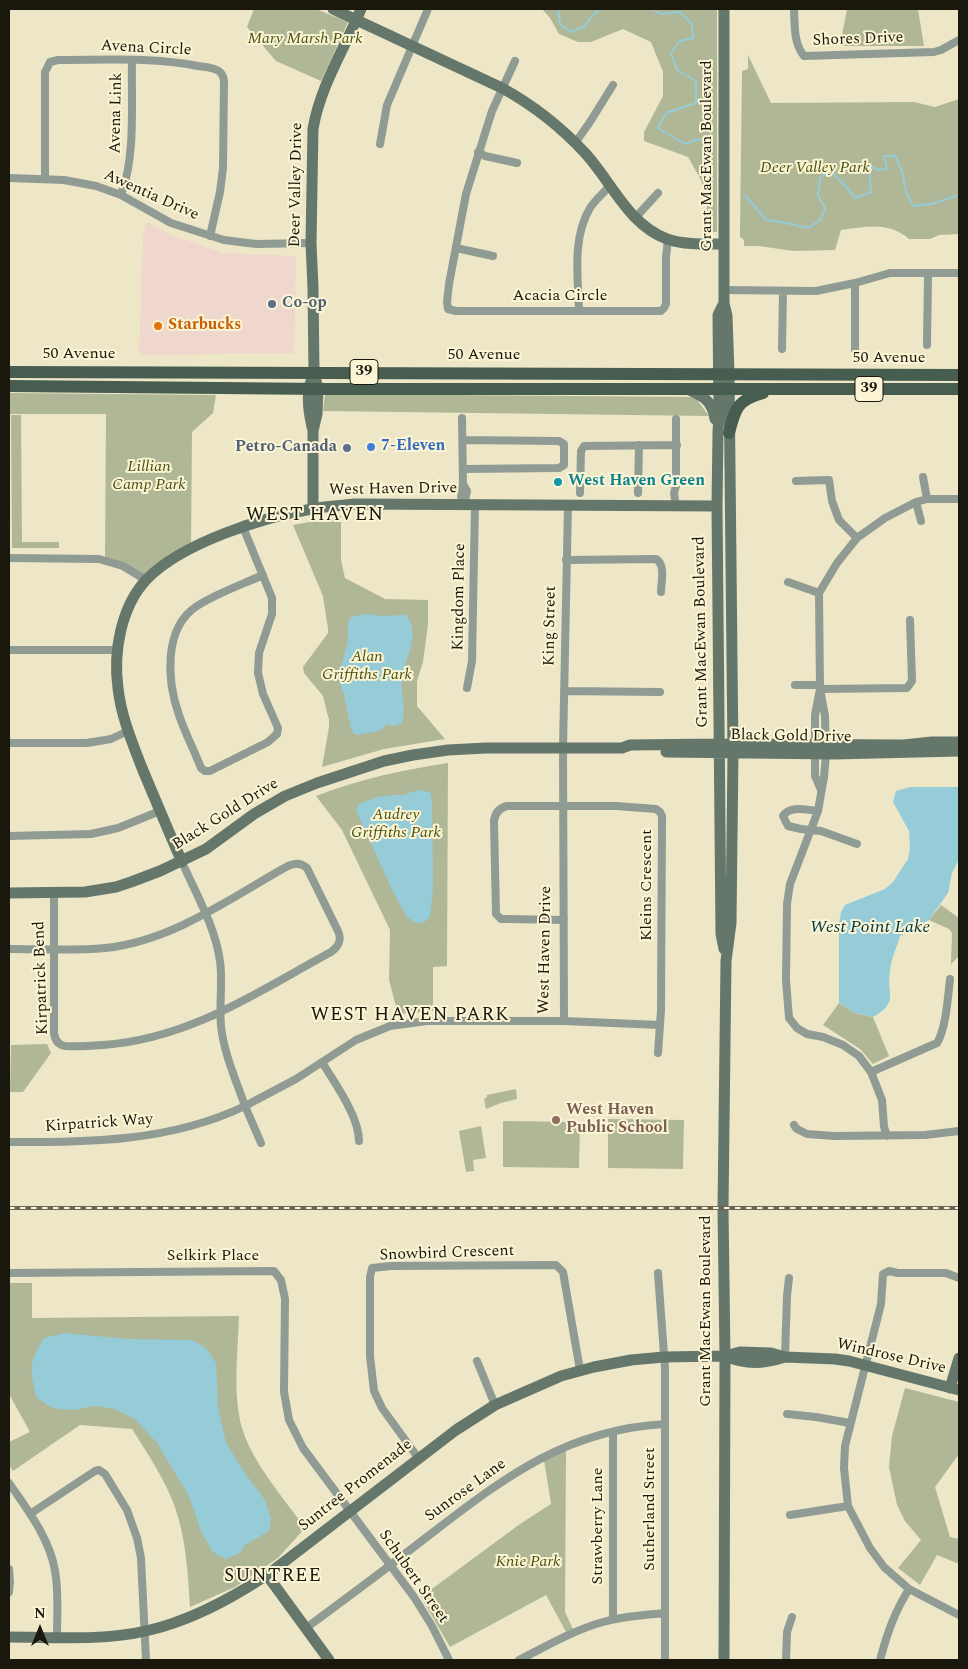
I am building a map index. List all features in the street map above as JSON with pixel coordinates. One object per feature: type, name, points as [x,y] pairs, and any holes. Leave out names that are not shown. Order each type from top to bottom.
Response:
[{"type":"main road","points":[[333,9],[502,88],[543,115],[575,143],[635,218],[648,229],[668,240],[724,244]]},
{"type":"main road","name":"Deer Valley Drive","points":[[313,509],[314,431],[317,414],[313,389],[312,141],[315,116],[323,93],[361,9]]},
{"type":"main road","name":"Grant MacEwan Boulevard","points":[[724,9],[724,303],[718,315],[724,388],[723,432],[717,506],[721,934],[726,962]]},
{"type":"main road","name":"50 Avenue","points":[[9,372],[959,375]]},
{"type":"main road","name":"50 Avenue","points":[[9,386],[313,389],[959,388]]},
{"type":"main road","points":[[686,388],[709,401],[723,432]]},
{"type":"main road","points":[[723,432],[734,412],[744,400],[754,395],[779,389]]},
{"type":"main road","name":"Grant MacEwan Boulevard","points":[[723,432],[732,534],[731,923],[726,962],[723,1208],[725,1356],[724,1660]]},
{"type":"main road","name":"West Haven Drive","points":[[182,862],[128,731],[118,690],[116,669],[121,632],[126,614],[134,597],[146,580],[162,565],[178,555],[214,538],[243,527],[282,515],[354,504],[717,506]]},
{"type":"main road","name":"Black Gold Drive","points":[[820,749],[959,742]]},
{"type":"main road","name":"Black Gold Drive","points":[[9,893],[85,892],[116,887],[160,872],[206,849],[254,814],[284,796],[317,782],[360,768],[413,755],[448,750],[486,748],[622,748],[635,752],[720,748],[959,751]]},
{"type":"main road","name":"Suntree Promenade","points":[[9,1637],[107,1636],[146,1631],[199,1614],[244,1590],[267,1575],[456,1430],[495,1405],[561,1376],[580,1370],[631,1360],[664,1357],[725,1356]]},
{"type":"main road","name":"Windrose Drive","points":[[725,1356],[739,1362],[770,1362],[785,1357],[835,1359],[866,1365],[955,1389]]},
{"type":"main road","points":[[955,1389],[959,1358]]},
{"type":"main road","points":[[267,1575],[329,1660]]},
{"type":"street","points":[[380,144],[387,105],[414,46],[428,9]]},
{"type":"street","name":"Shores Drive","points":[[794,9],[797,48],[804,56],[934,52],[959,40]]},
{"type":"street","name":"Avena Circle","points":[[45,178],[45,72],[48,65],[58,60],[132,60],[178,62],[214,69],[224,77],[223,168],[220,192],[210,236]]},
{"type":"street","name":"Avena Link","points":[[121,194],[126,182],[130,154],[132,60]]},
{"type":"street","name":"Acacia Circle","points":[[515,61],[492,111],[466,194],[447,302],[448,309],[456,311],[661,311],[666,304],[668,240]]},
{"type":"street","points":[[575,143],[613,85]]},
{"type":"street","points":[[478,152],[486,156],[517,163]]},
{"type":"street","name":"Awentia Drive","points":[[9,178],[45,178],[79,182],[121,194],[171,223],[210,236],[241,243],[312,243]]},
{"type":"street","points":[[579,311],[578,268],[580,234],[584,219],[591,206],[610,185]]},
{"type":"street","points":[[635,218],[658,193]]},
{"type":"street","points":[[456,248],[493,256]]},
{"type":"street","points":[[724,290],[816,291],[890,274],[959,273]]},
{"type":"street","points":[[927,345],[928,274]]},
{"type":"street","points":[[855,283],[855,350]]},
{"type":"street","points":[[782,349],[783,291]]},
{"type":"street","points":[[462,418],[463,484],[467,491],[470,505]]},
{"type":"street","points":[[676,419],[676,486],[679,498],[676,506]]},
{"type":"street","points":[[463,440],[559,441],[564,444],[564,465],[559,468],[463,469]]},
{"type":"street","points":[[580,493],[581,450],[584,446],[677,444]]},
{"type":"street","points":[[638,493],[639,446]]},
{"type":"street","points":[[923,477],[927,499]]},
{"type":"street","points":[[796,481],[829,480],[832,501],[839,520],[857,538]]},
{"type":"street","points":[[887,1136],[884,1127],[882,1100],[871,1072],[859,1056],[843,1045],[802,1031],[789,1018],[786,980],[787,904],[790,884],[818,811],[820,790],[815,776],[820,749],[815,715],[820,687],[819,593],[837,563],[857,538],[885,518],[916,502],[927,499],[959,499]]},
{"type":"street","points":[[916,502],[922,521]]},
{"type":"street","name":"Kingdom Place","points":[[467,688],[472,661],[470,505]]},
{"type":"street","name":"King Street","points":[[563,748],[568,505]]},
{"type":"street","points":[[243,527],[272,598],[272,614],[259,653],[258,673],[263,694],[278,728],[277,734],[268,742],[210,771],[205,771],[201,768],[179,714],[173,692],[171,660],[175,633],[183,618],[196,606],[262,575]]},
{"type":"street","points":[[9,558],[99,559],[123,566],[146,580]]},
{"type":"street","points":[[566,560],[656,559],[662,565],[661,592]]},
{"type":"street","points":[[788,582],[819,593]]},
{"type":"street","points":[[795,685],[907,688],[912,681],[910,620]]},
{"type":"street","points":[[9,650],[118,650]]},
{"type":"street","points":[[564,690],[660,692]]},
{"type":"street","points":[[9,743],[87,743],[111,739],[128,731]]},
{"type":"street","name":"West Haven Drive","points":[[182,862],[214,935],[220,961],[221,1012],[225,1049],[246,1106],[296,1079],[361,1038],[379,1029],[427,1021],[564,1021],[563,748]]},
{"type":"street","name":"Kleins Crescent","points":[[564,920],[506,920],[501,919],[496,914],[494,822],[496,814],[502,807],[616,806],[656,809],[660,812],[662,816],[660,1025],[658,1053]]},
{"type":"street","points":[[818,811],[792,809],[783,816],[788,826],[820,831],[856,844]]},
{"type":"street","points":[[9,836],[91,834],[118,828],[160,811]]},
{"type":"street","points":[[9,949],[106,948],[134,942],[186,924],[291,864],[300,864],[307,868],[310,873],[340,936],[340,943],[334,950],[221,1012]]},
{"type":"street","name":"Kirpatrick Bend","points":[[54,893],[54,1033],[56,1041],[61,1045],[86,1046],[133,1041],[185,1028],[221,1012]]},
{"type":"street","points":[[871,1072],[937,1043],[948,1003],[950,979]]},
{"type":"street","points":[[564,1021],[660,1025]]},
{"type":"street","points":[[322,1062],[354,1118],[359,1132],[359,1141]]},
{"type":"street","points":[[246,1106],[261,1143]]},
{"type":"street","name":"Kirpatrick Way","points":[[9,1142],[88,1142],[143,1136],[196,1126],[246,1106]]},
{"type":"street","points":[[794,1125],[797,1129],[807,1134],[816,1135],[925,1136],[959,1131]]},
{"type":"street","name":"Snowbird Crescent","points":[[419,1459],[382,1408],[374,1391],[370,1356],[370,1277],[372,1268],[391,1266],[556,1265],[562,1272],[580,1370]]},
{"type":"street","name":"Selkirk Place","points":[[9,1272],[274,1271],[281,1280],[285,1299],[284,1392],[289,1420],[303,1448],[351,1511]]},
{"type":"street","points":[[959,1278],[946,1273],[898,1273],[889,1271],[883,1274],[884,1282],[881,1304],[850,1423],[845,1446],[844,1468],[848,1506],[870,1548],[884,1567],[909,1589],[959,1615]]},
{"type":"street","name":"Sutherland Street","points":[[658,1273],[664,1357],[665,1660]]},
{"type":"street","points":[[785,1357],[789,1278]]},
{"type":"street","points":[[477,1361],[495,1405]]},
{"type":"street","points":[[787,1414],[850,1423]]},
{"type":"street","name":"Sunrose Lane","points":[[306,1628],[512,1474],[567,1445],[637,1426],[665,1424]]},
{"type":"street","name":"Strawberry Lane","points":[[612,1432],[613,1619]]},
{"type":"street","points":[[31,1515],[95,1471],[99,1470],[105,1474],[127,1510],[137,1538],[141,1558],[146,1660]]},
{"type":"street","points":[[9,1483],[31,1515],[47,1546],[55,1570],[58,1595],[57,1637]]},
{"type":"street","points":[[790,1515],[848,1506]]},
{"type":"street","name":"Schubert Street","points":[[351,1511],[424,1613],[449,1660]]},
{"type":"street","points":[[9,1569],[9,1592]]},
{"type":"street","points":[[880,1660],[889,1628],[897,1609],[909,1589]]},
{"type":"street","points":[[519,1660],[572,1633],[613,1619],[665,1613]]},
{"type":"street","points":[[786,1660],[787,1632],[792,1617]]},
{"type":"shaded area","points":[[147,222],[171,235],[224,253],[296,256],[294,353],[139,355],[143,237]]},
{"type":"green space","name":"Mary Marsh Park","points":[[254,9],[316,9],[348,22],[321,81],[276,61],[247,27]]},
{"type":"green space","points":[[542,9],[717,9],[717,232],[705,232],[707,206],[701,180],[688,157],[644,141],[644,132],[663,96],[663,72],[651,42],[623,29],[591,42],[578,42],[559,34],[550,18]]},
{"type":"green space","points":[[847,9],[918,9],[924,46],[840,46]]},
{"type":"green space","name":"Deer Valley Park","points":[[748,55],[771,103],[914,102],[935,107],[959,99],[959,234],[939,235],[930,239],[909,239],[901,233],[885,227],[868,227],[841,230],[835,250],[793,251],[759,246],[744,246],[744,240],[740,237],[742,71],[748,69]]},
{"type":"green space","name":"Lillian Camp Park","points":[[9,393],[216,395],[213,413],[192,432],[191,548],[146,580],[105,560],[106,414],[9,414]]},
{"type":"green space","points":[[325,394],[695,397],[709,416],[323,411]]},
{"type":"green space","points":[[11,415],[21,415],[22,542],[59,542],[59,548],[12,548]]},
{"type":"green space","name":"Alan Griffiths Park","points":[[341,516],[341,560],[345,578],[385,599],[428,600],[428,625],[423,662],[417,681],[417,706],[445,739],[384,749],[322,767],[329,720],[323,696],[304,673],[303,667],[328,633],[328,629],[323,596],[293,525]]},
{"type":"green space","name":"Audrey Griffiths Park","points":[[448,763],[447,966],[433,967],[433,1011],[398,1014],[389,980],[390,930],[342,830],[316,796],[381,776]]},
{"type":"green space","points":[[941,905],[959,918],[958,957],[951,964],[952,933],[949,929],[929,920]]},
{"type":"green space","points":[[839,1003],[855,1013],[873,1017],[889,1056],[873,1064],[860,1049],[823,1025]]},
{"type":"green space","points":[[47,1044],[51,1053],[23,1092],[10,1092],[11,1045]]},
{"type":"green space","points":[[516,1089],[517,1099],[486,1109],[484,1099],[487,1095]]},
{"type":"green space","points":[[608,1119],[684,1120],[683,1169],[608,1168]]},
{"type":"green space","points":[[503,1121],[580,1122],[579,1168],[503,1167]]},
{"type":"green space","points":[[481,1126],[486,1158],[473,1160],[474,1171],[466,1172],[459,1131]]},
{"type":"green space","points":[[9,1283],[32,1283],[32,1318],[239,1316],[237,1389],[243,1431],[262,1469],[305,1528],[278,1558],[235,1587],[190,1607],[184,1544],[179,1519],[161,1477],[132,1429],[80,1425],[13,1471],[9,1465],[9,1442],[30,1432],[9,1394]]},
{"type":"green space","points":[[905,1388],[959,1402],[959,1454],[935,1487],[950,1537],[959,1539],[959,1564],[937,1555],[920,1585],[898,1568],[921,1540],[905,1521],[897,1505],[889,1467],[892,1436]]},
{"type":"green space","name":"Knie Park","points":[[566,1449],[565,1612],[573,1629],[566,1632],[546,1595],[450,1647],[421,1597],[520,1524],[551,1504],[544,1460]]},
{"type":"water","points":[[364,614],[384,616],[406,615],[411,623],[412,639],[402,679],[404,712],[402,723],[393,726],[388,724],[379,731],[357,735],[351,729],[344,695],[338,678],[348,641],[348,621],[352,617]]},
{"type":"water","name":"West Point Lake","points":[[910,787],[959,787],[959,859],[952,873],[948,893],[929,920],[900,936],[889,978],[889,1002],[881,1012],[873,1017],[855,1013],[839,1003],[839,924],[841,912],[845,905],[885,889],[893,882],[908,859],[910,848],[909,831],[893,802],[896,791]]},
{"type":"water","points":[[418,790],[430,792],[432,802],[433,887],[430,917],[423,923],[415,922],[407,917],[392,890],[356,810],[359,804],[377,797],[403,795]]},
{"type":"water","points":[[64,1333],[128,1339],[192,1340],[206,1348],[216,1363],[218,1407],[226,1443],[244,1472],[265,1500],[271,1519],[269,1531],[245,1545],[240,1553],[226,1559],[213,1552],[202,1534],[189,1496],[157,1443],[135,1419],[115,1409],[95,1406],[73,1410],[52,1408],[37,1398],[32,1373],[35,1354],[44,1338]]},
{"type":"waterway","points":[[558,9],[560,24],[571,32],[583,27],[599,9]]},
{"type":"waterway","points":[[653,9],[660,14],[680,12],[692,24],[693,38],[680,41],[671,53],[677,70],[696,81],[696,103],[666,113],[658,128],[685,144],[699,139],[709,145],[710,159],[707,168],[713,182]]},
{"type":"waterway","points":[[744,194],[766,220],[809,228],[821,219],[825,208],[818,195],[820,177],[832,172],[856,198],[871,192],[869,166],[879,170],[887,169],[884,156],[895,156],[902,171],[906,192],[913,206],[931,204],[959,195]]},
{"type":"railway","points":[[9,1208],[959,1208]]},
{"type":"place","name":"Co-op","points":[[272,304]]},
{"type":"place","name":"Starbucks","points":[[158,326]]},
{"type":"place","name":"7-Eleven","points":[[371,447]]},
{"type":"place","name":"Petro-Canada","points":[[347,448]]},
{"type":"place","name":"West Haven Green","points":[[558,482]]},
{"type":"place","name":"West Haven Public School","points":[[556,1120]]},
{"type":"district","name":"WEST HAVEN","points":[[315,516]]},
{"type":"district","name":"WEST HAVEN PARK","points":[[410,1016]]},
{"type":"district","name":"SUNTREE","points":[[273,1577]]}]
